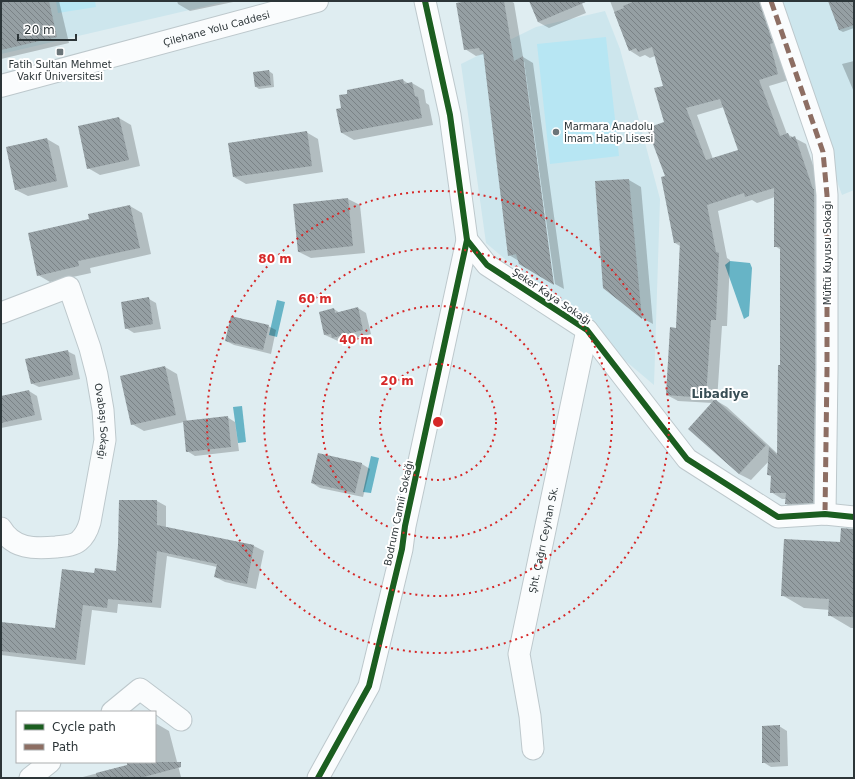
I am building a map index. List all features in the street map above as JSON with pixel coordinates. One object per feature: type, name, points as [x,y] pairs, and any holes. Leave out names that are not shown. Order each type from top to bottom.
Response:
[{"type":"street","name":"Çilehane Yolu Caddesi","points":[[1,86],[317,1]]},
{"type":"street","points":[[425,1],[450,115],[467,240]]},
{"type":"street","name":"Müftü Kuyusu Sokağı","points":[[771,1],[822,152],[827,195],[825,514]]},
{"type":"street","name":"Şeker Kaya Sokağı","points":[[467,240],[487,265],[588,330],[687,459],[778,517],[825,514],[854,517]]},
{"type":"street","name":"Bodrum Camii Sokağı","points":[[318,778],[368,686],[402,549],[405,526],[467,240]]},
{"type":"street","name":"Ovabaşı Sokağı","points":[[1,314],[69,287],[90,348],[97,375],[103,410],[105,440],[90,522],[86,533],[79,541],[71,545],[38,549],[23,547],[14,542],[4,533],[1,528]]},
{"type":"street","name":"Şht. Çağrı Ceyhan Sk.","points":[[533,749],[530,716],[519,654],[588,330]]},
{"type":"street","points":[[113,711],[140,689],[181,720]]},
{"type":"street","points":[[30,778],[49,763]]},
{"type":"shaded area","points":[[1,1],[228,1],[1,54]]},
{"type":"shaded area","points":[[56,1],[95,1],[96,7],[58,13]]},
{"type":"shaded area","points":[[771,1],[854,1],[854,190],[842,195]]},
{"type":"shaded area","name":"Marmara Anadolu İmam Hatip Lisesi","points":[[605,11],[620,49],[660,199],[654,385],[486,243],[461,64],[536,27]]},
{"type":"shaded area","points":[[606,37],[619,156],[550,164],[537,44]]},
{"type":"shaded area","points":[[730,261],[750,263],[752,268],[749,316],[744,319],[725,265]]},
{"type":"shaded area","points":[[277,300],[285,302],[277,337],[269,335]]},
{"type":"shaded area","points":[[242,406],[246,442],[238,443],[233,407]]},
{"type":"shaded area","points":[[371,456],[379,458],[371,493],[363,492]]},
{"type":"building","points":[[1,1],[49,1],[57,37],[1,50]]},
{"type":"building","points":[[468,1],[504,1],[514,61],[523,56],[554,285],[519,264],[516,254],[508,256],[483,51],[480,51],[479,48],[464,50],[456,3]]},
{"type":"building","points":[[529,1],[588,1],[538,22]]},
{"type":"building","points":[[635,1],[759,2],[773,43],[770,44],[778,74],[759,80],[780,136],[788,133],[790,138],[795,136],[814,189],[815,370],[813,503],[785,504],[786,493],[770,493],[771,475],[767,475],[769,447],[777,455],[778,365],[780,365],[780,247],[774,247],[774,188],[745,197],[744,193],[707,205],[716,252],[719,253],[716,320],[711,320],[706,398],[666,395],[670,327],[676,328],[680,242],[674,243],[661,177],[665,176],[647,128],[664,122],[654,88],[663,86],[652,47],[638,52],[636,48],[629,51],[614,12],[624,8],[623,6]],"holes":[[[720,99],[738,150],[706,160],[686,108]]]},
{"type":"building","points":[[828,1],[854,1],[854,25],[839,30]]},
{"type":"building","points":[[269,70],[271,85],[255,87],[253,72]]},
{"type":"building","points":[[403,79],[404,84],[412,82],[415,96],[418,97],[422,118],[341,133],[336,109],[341,108],[339,95],[347,94],[347,90]]},
{"type":"building","points":[[119,117],[129,160],[87,169],[78,126]]},
{"type":"building","points":[[307,131],[312,166],[233,177],[228,143]]},
{"type":"building","points":[[47,138],[57,181],[15,190],[6,147]]},
{"type":"building","points":[[629,179],[642,319],[603,288],[595,181]]},
{"type":"building","points":[[348,198],[353,246],[298,252],[293,204]]},
{"type":"building","points":[[130,205],[140,248],[78,261],[79,266],[37,276],[28,233],[89,219],[88,214]]},
{"type":"building","points":[[149,297],[153,324],[125,329],[121,302]]},
{"type":"building","points":[[358,307],[363,330],[332,338],[331,334],[324,335],[319,312],[334,308],[335,313]]},
{"type":"building","points":[[231,316],[269,325],[263,350],[225,341]]},
{"type":"building","points":[[68,350],[73,375],[31,384],[25,359]]},
{"type":"building","points":[[165,366],[176,415],[131,425],[120,376]]},
{"type":"building","points":[[29,390],[35,415],[1,423],[1,396]]},
{"type":"building","points":[[715,399],[766,445],[739,474],[688,429]]},
{"type":"building","points":[[228,416],[231,447],[186,452],[183,421]]},
{"type":"building","points":[[318,453],[362,463],[355,493],[311,483]]},
{"type":"building","points":[[119,500],[157,500],[157,525],[254,545],[247,584],[214,577],[217,564],[157,551],[152,603],[108,599],[107,608],[83,605],[76,660],[1,651],[1,622],[55,628],[62,569],[94,573],[95,568],[116,571]]},
{"type":"building","points":[[841,528],[854,529],[854,617],[828,616],[829,599],[781,596],[784,539],[840,542]]},
{"type":"building","points":[[780,725],[780,762],[762,763],[762,726]]},
{"type":"building","points":[[181,762],[181,767],[140,778],[97,778],[96,773],[127,765],[127,763]]},
{"type":"marked path","points":[[771,1],[823,152],[827,195],[825,514]]},
{"type":"cycle path","points":[[425,1],[450,115],[467,240],[487,265],[587,330],[687,459],[778,517],[825,514],[854,517]]},
{"type":"cycle path","points":[[318,778],[369,686],[402,549],[405,526],[467,240]]},
{"type":"place","name":"Fatih Sultan Mehmet Vakıf Üniversitesi","points":[[60,52]]},
{"type":"place","name":"Marmara Anadolu İmam Hatip Lisesi","points":[[556,132]]},
{"type":"district","name":"Libadiye","points":[[720,394]]}]
